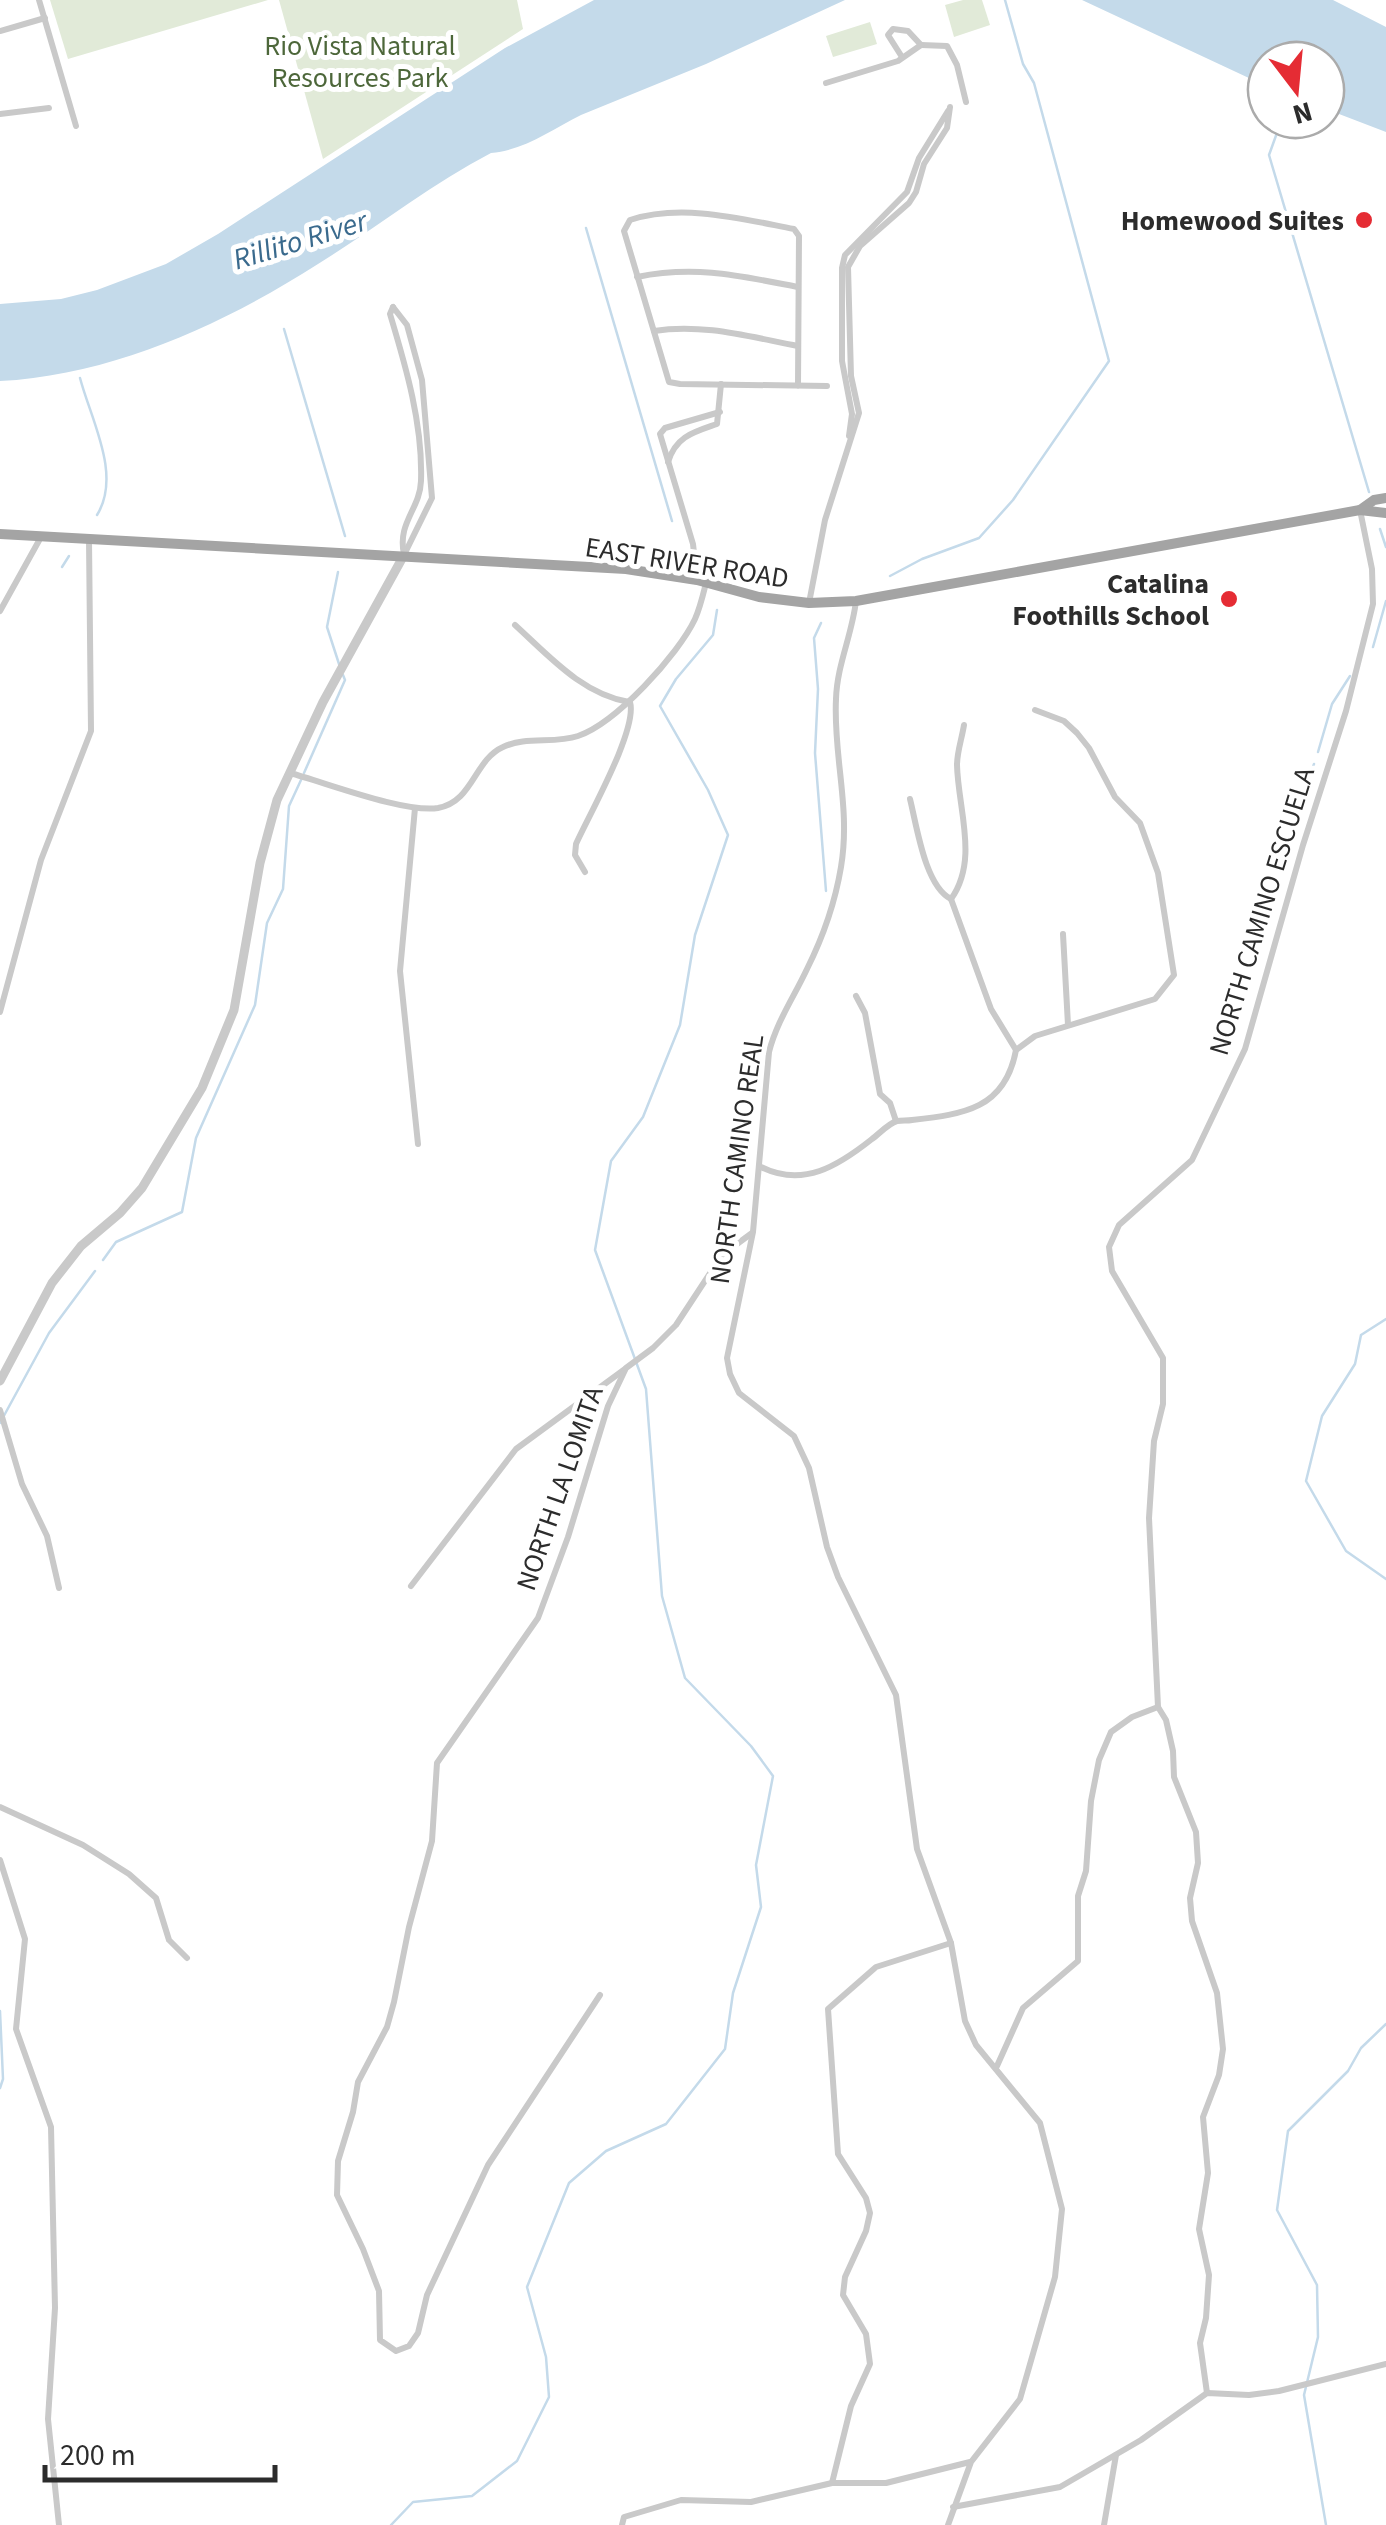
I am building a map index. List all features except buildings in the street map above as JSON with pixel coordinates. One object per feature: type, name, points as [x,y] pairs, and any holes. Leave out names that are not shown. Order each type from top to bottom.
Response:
[{"type":"main road","name":"EAST RIVER ROAD","points":[[1360,510],[1374,500],[1386,498]]},
{"type":"main road","name":"EAST RIVER ROAD","points":[[0,534],[626,569],[809,603],[856,601],[1360,510],[1386,514]]},
{"type":"street","points":[[39,0],[76,126]]},
{"type":"street","points":[[0,31],[44,18]]},
{"type":"street","points":[[902,57],[890,40],[890,31],[902,28],[921,44],[947,46],[957,65],[966,102]]},
{"type":"street","points":[[826,84],[902,57],[921,44]]},
{"type":"street","points":[[809,603],[816,554],[849,438],[852,414],[842,360],[842,268],[846,255],[906,192],[919,158],[950,106],[947,128],[924,164],[916,192],[860,246],[848,267],[851,376],[859,412],[849,438]]},
{"type":"street","points":[[0,112],[49,108]]},
{"type":"street","points":[[798,386],[799,236],[794,228],[712,214],[649,214],[630,220],[624,231],[668,382],[798,386],[827,386]]},
{"type":"street","points":[[637,277],[669,270],[708,270],[798,287]]},
{"type":"street","points":[[0,1382],[52,1283],[82,1246],[142,1188],[202,1088],[234,1010],[265,839],[277,800],[322,702],[404,555],[432,498],[422,380],[407,325],[393,307],[390,314],[413,396],[422,484],[400,537],[404,555]]},
{"type":"street","points":[[654,331],[724,331],[798,346]]},
{"type":"street","points":[[668,463],[672,450],[683,437],[717,424],[721,384]]},
{"type":"street","points":[[290,772],[415,808],[444,807],[456,801],[501,747],[578,736],[630,702],[687,634],[696,617],[702,581],[660,434],[665,428],[720,412]]},
{"type":"street","name":"NORTH CAMINO ESCUELA","points":[[1206,2392],[1200,2343],[1208,2276],[1199,2229],[1208,2173],[1203,2117],[1219,2075],[1223,2050],[1217,1994],[1192,1921],[1190,1898],[1198,1864],[1196,1832],[1174,1776],[1166,1720],[1158,1707],[1149,1518],[1154,1442],[1163,1404],[1162,1358],[1112,1271],[1110,1247],[1119,1225],[1192,1160],[1245,1049],[1346,711],[1373,604],[1372,569],[1360,510]]},
{"type":"street","points":[[0,611],[41,537]]},
{"type":"street","points":[[0,1012],[40,860],[91,731],[89,540]]},
{"type":"street","name":"NORTH CAMINO REAL","points":[[856,601],[836,700],[845,820],[841,866],[827,926],[774,1032],[769,1052],[753,1232],[727,1358],[739,1392],[794,1436],[809,1468],[838,1577],[896,1695],[917,1849],[951,1943],[968,2031],[1040,2124],[1062,2208],[1055,2277],[1020,2398],[971,2462],[948,2525]]},
{"type":"street","points":[[514,626],[582,684],[607,698],[630,702]]},
{"type":"street","points":[[584,872],[575,856],[576,844],[619,754],[632,711],[630,702]]},
{"type":"street","points":[[1016,1050],[1035,1036],[1154,999],[1174,974],[1158,873],[1140,823],[1115,797],[1090,748],[1064,721],[1036,710]]},
{"type":"street","points":[[951,899],[963,882],[965,846],[957,762],[964,725]]},
{"type":"street","points":[[760,1166],[794,1177],[828,1170],[896,1121],[981,1106],[994,1098],[1014,1066],[1016,1050],[991,1009],[951,899],[941,894],[931,876],[910,800]]},
{"type":"street","points":[[415,808],[400,971],[418,1144]]},
{"type":"street","points":[[1062,934],[1068,1025]]},
{"type":"street","points":[[856,996],[866,1013],[880,1094],[890,1103],[896,1121]]},
{"type":"street","name":"NORTH LA LOMITA","points":[[600,1995],[488,2165],[427,2294],[418,2333],[410,2346],[396,2351],[380,2340],[379,2292],[364,2249],[337,2195],[338,2161],[358,2082],[387,2027],[394,2002],[432,1841],[436,1762],[538,1618],[568,1537],[608,1406],[626,1368],[676,1324],[722,1255],[753,1232]]},
{"type":"street","points":[[411,1586],[516,1449],[626,1368]]},
{"type":"street","points":[[0,1410],[22,1484],[46,1536],[59,1588]]},
{"type":"street","points":[[997,2067],[1023,2008],[1078,1961],[1078,1896],[1086,1871],[1091,1801],[1099,1760],[1111,1732],[1132,1717],[1158,1707]]},
{"type":"street","points":[[0,1807],[83,1845],[130,1874],[156,1898],[170,1940],[187,1958]]},
{"type":"street","points":[[0,1860],[25,1939],[16,2029],[51,2127],[55,2308],[48,2419],[59,2525]]},
{"type":"street","points":[[832,2483],[851,2406],[870,2364],[866,2334],[843,2295],[845,2277],[870,2214],[866,2198],[838,2154],[828,2009],[876,1967],[951,1943]]},
{"type":"street","points":[[953,2507],[1060,2486],[1116,2454],[1206,2392],[1249,2395],[1279,2391],[1386,2364]]},
{"type":"street","points":[[1104,2525],[1116,2454]]},
{"type":"street","points":[[622,2525],[624,2517],[680,2500],[751,2502],[832,2483],[886,2483],[971,2462]]},
{"type":"green space","name":"Rio Vista Natural Resources Park","points":[[50,0],[268,0],[68,59]]},
{"type":"green space","name":"Rio Vista Natural Resources Park","points":[[279,0],[517,0],[523,29],[323,159]]},
{"type":"green space","points":[[982,0],[990,25],[954,37],[945,5]]},
{"type":"green space","points":[[870,22],[877,44],[833,57],[826,36]]},
{"type":"water","name":"Rillito River","points":[[594,0],[845,0],[706,64],[581,115],[527,144],[491,153],[282,286],[206,326],[84,369],[0,381],[0,304],[61,299],[166,264],[505,48]]},
{"type":"water","points":[[1082,0],[1333,0],[1386,27],[1386,132],[1346,117],[1346,40],[1246,40],[1246,77]]},
{"type":"waterway","points":[[890,576],[922,559],[979,538],[1013,500],[1109,361],[1034,83],[1023,64],[1005,0]]},
{"type":"waterway","points":[[1274,140],[1269,155],[1369,492]]},
{"type":"waterway","points":[[586,228],[672,521]]},
{"type":"waterway","points":[[284,329],[345,536]]},
{"type":"waterway","points":[[80,378],[106,465],[104,499],[97,515]]},
{"type":"waterway","points":[[1380,529],[1386,547]]},
{"type":"waterway","points":[[62,567],[69,556]]},
{"type":"waterway","points":[[338,572],[327,627],[340,667]]},
{"type":"waterway","points":[[1373,647],[1386,601]]},
{"type":"waterway","points":[[391,2525],[413,2502],[472,2496],[517,2461],[549,2397],[546,2357],[527,2287],[569,2183],[606,2151],[666,2124],[725,2049],[733,1993],[761,1907],[756,1865],[773,1776],[751,1746],[685,1678],[662,1596],[646,1389],[595,1250],[611,1161],[643,1117],[680,1025],[695,935],[728,835],[708,790],[660,706],[676,679],[713,635],[717,610]]},
{"type":"waterway","points":[[821,623],[814,638],[818,689],[815,753],[826,891]]},
{"type":"waterway","points":[[304,773],[345,680],[343,675]]},
{"type":"waterway","points":[[1318,752],[1332,704],[1350,676]]},
{"type":"waterway","points":[[1310,775],[1314,764]]},
{"type":"waterway","points":[[103,1260],[116,1242],[182,1212],[196,1138],[255,1005],[267,923],[283,889],[289,806],[301,780]]},
{"type":"waterway","points":[[0,1423],[49,1333],[95,1271]]},
{"type":"waterway","points":[[1386,1319],[1361,1335],[1355,1364],[1322,1416],[1306,1481],[1346,1551],[1386,1579]]},
{"type":"waterway","points":[[0,2011],[0,2088]]},
{"type":"waterway","points":[[1326,2525],[1304,2395],[1318,2337],[1317,2285],[1277,2210],[1288,2131],[1348,2071],[1361,2048],[1386,2024]]},
{"type":"place","name":"Homewood Suites","points":[[1364,220]]},
{"type":"place","name":"Catalina Foothills School","points":[[1229,599]]}]
